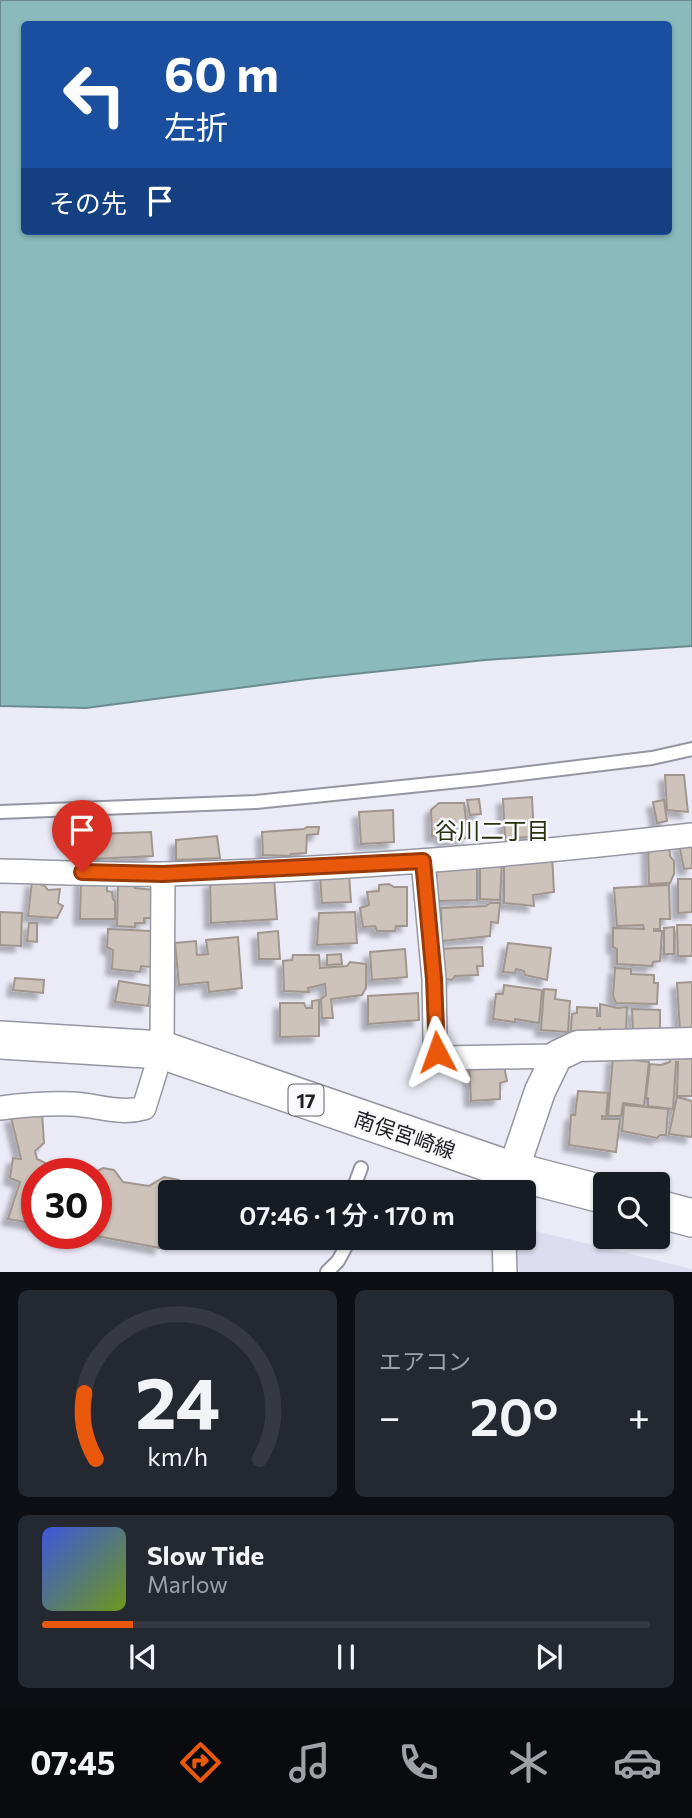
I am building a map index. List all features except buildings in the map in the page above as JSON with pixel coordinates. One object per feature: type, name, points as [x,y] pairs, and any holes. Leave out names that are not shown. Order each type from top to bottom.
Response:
[{"type":"main road","name":"南俣宮崎線","points":[[0,1040],[162,1050],[509,1180]]},
{"type":"main road","name":"南俣宮崎線","points":[[536,1185],[593,1193]]},
{"type":"main road","points":[[670,1212],[692,1218]]},
{"type":"street","points":[[0,871],[163,874],[423,861],[692,835]]},
{"type":"street","points":[[423,861],[434,979],[437,1052],[446,1058],[557,1056],[578,1046],[692,1044]]},
{"type":"street","points":[[0,1108],[74,1104],[129,1112],[144,1108],[162,1050],[163,874]]},
{"type":"street","points":[[512,1180],[540,1091],[557,1056]]},
{"type":"street","points":[[504,1250],[505,1272]]},
{"type":"lane","points":[[0,812],[256,802],[626,762],[692,748]]},
{"type":"lane","points":[[356,1180],[360,1168]]},
{"type":"lane","points":[[327,1272],[344,1250]]},
{"type":"shaded area","points":[[0,0],[692,0],[692,646],[485,660],[307,679],[86,708],[0,706]]},
{"type":"shaded area","points":[[536,1231],[593,1245],[593,1249],[610,1249],[692,1269],[692,1272],[519,1272],[517,1250],[536,1250]]},
{"type":"district","name":"谷川二丁目","points":[[492,830]]},
{"type":"route","points":[[82,872],[163,874],[423,861],[434,979],[437,1052]]}]
